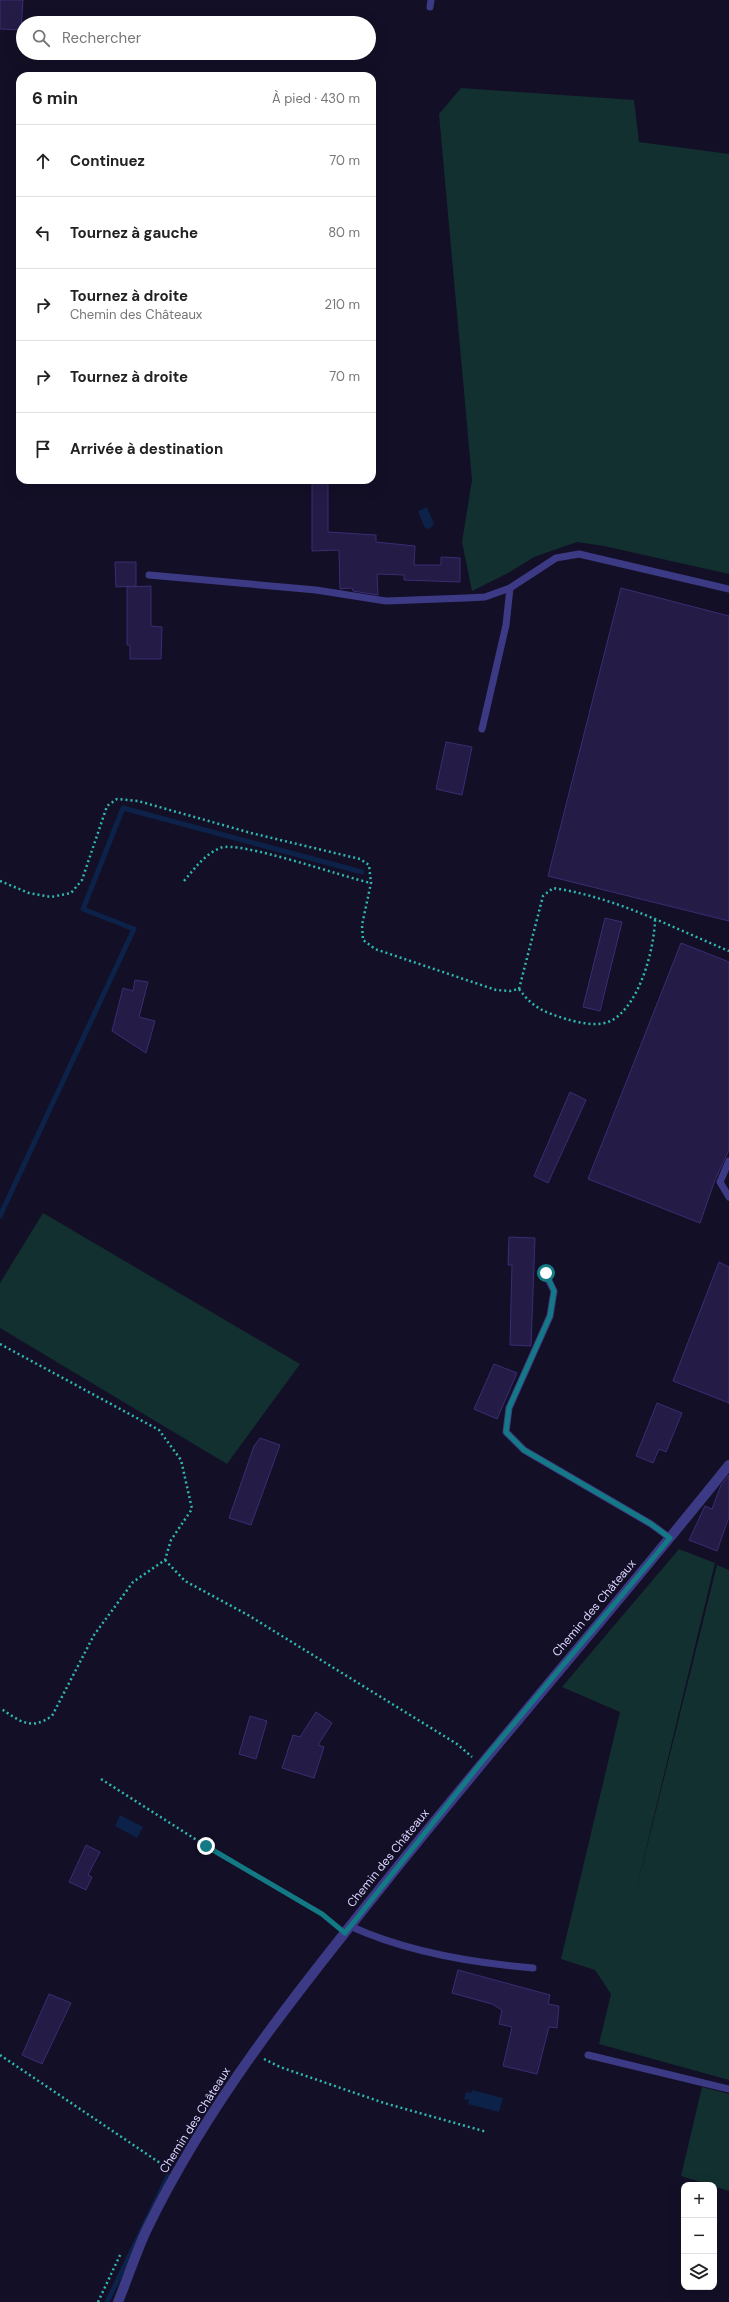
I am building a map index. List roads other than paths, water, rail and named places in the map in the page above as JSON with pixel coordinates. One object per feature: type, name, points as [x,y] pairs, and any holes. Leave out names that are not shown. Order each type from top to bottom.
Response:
[{"type":"street","name":"Chemin des Châteaux","points":[[118,2302],[146,2230],[176,2174],[197,2137],[281,2013],[480,1764],[670,1538],[729,1465]]},
{"type":"lane","points":[[149,575],[316,590],[386,601],[485,597],[510,588],[556,558],[579,554],[729,589]]},
{"type":"lane","points":[[482,728],[506,625],[510,588]]},
{"type":"lane","points":[[729,1161],[720,1182],[729,1197]]},
{"type":"lane","points":[[546,1273],[554,1291],[550,1316],[509,1408],[506,1432],[524,1450],[651,1524],[670,1538]]},
{"type":"lane","points":[[348,1930],[449,1957],[532,1968]]},
{"type":"lane","points":[[588,2055],[729,2089]]},
{"type":"water","points":[[427,507],[434,524],[429,529],[425,528],[418,511]]},
{"type":"water","points":[[120,1815],[143,1827],[137,1838],[115,1826]]},
{"type":"water","points":[[472,2090],[503,2098],[499,2112],[468,2104],[469,2100],[464,2099],[466,2092],[471,2093]]},
{"type":"waterway","points":[[0,1216],[134,929],[83,909],[123,808],[362,872]]},
{"type":"waterway","points":[[107,2302],[168,2176]]}]
